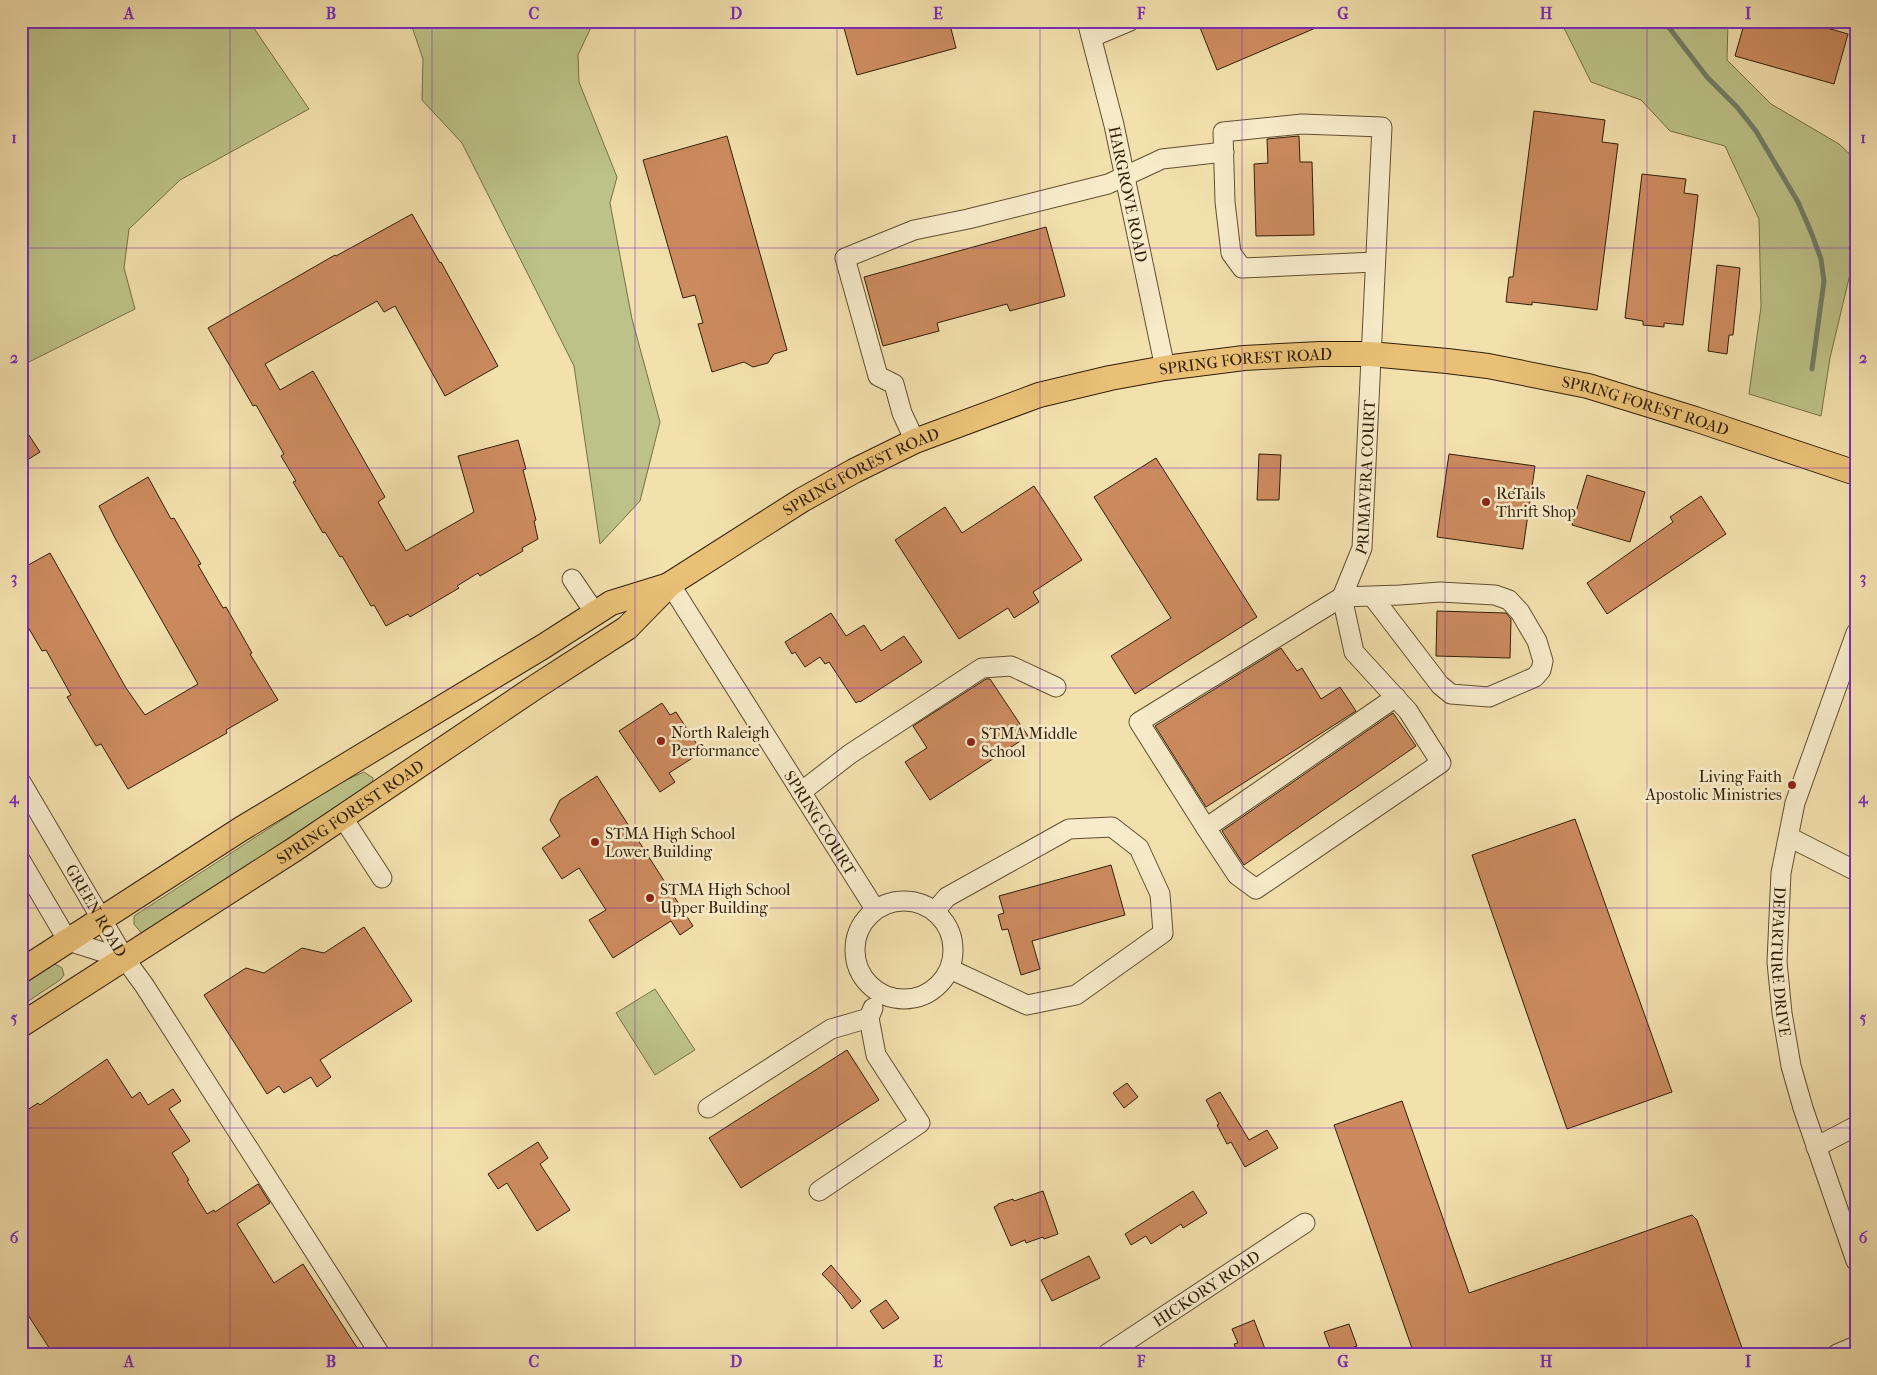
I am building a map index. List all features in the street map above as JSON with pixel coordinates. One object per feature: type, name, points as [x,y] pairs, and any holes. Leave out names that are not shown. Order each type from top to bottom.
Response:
[{"type":"main road","name":"SPRING FOREST ROAD","points":[[21,1025],[343,818],[537,686],[627,628],[670,584],[802,500],[854,471],[915,442],[1039,396],[1110,378],[1165,368],[1244,358],[1320,354],[1370,354],[1488,366],[1588,386],[1856,473]]},
{"type":"main road","name":"SPRING FOREST ROAD","points":[[21,971],[241,829],[611,603],[670,584]]},
{"type":"street","points":[[1090,29],[1130,21]]},
{"type":"street","name":"HARGROVE ROAD","points":[[1090,29],[1126,177],[1165,368]]},
{"type":"street","name":"PRIMAVERA COURT","points":[[1224,152],[1223,132],[1302,124],[1382,127],[1362,548],[1342,597]]},
{"type":"street","points":[[915,442],[902,413],[894,384],[878,376],[845,258],[914,230],[968,219],[1108,184],[1162,159],[1224,152],[1224,202],[1231,253],[1242,268],[1375,262]]},
{"type":"street","points":[[572,579],[595,613]]},
{"type":"street","name":"SPRING COURT","points":[[670,584],[875,910]]},
{"type":"street","points":[[1342,597],[1354,652],[1408,711],[1440,763],[1256,890],[1237,875],[1139,722],[1342,597],[1440,592],[1496,595],[1509,600],[1520,612],[1537,641],[1543,660],[1541,670],[1535,677],[1489,697],[1452,694],[1440,685],[1372,596]]},
{"type":"street","name":"DEPARTURE DRIVE","points":[[1856,633],[1795,803],[1790,837],[1780,873],[1777,962],[1782,1013],[1791,1066],[1802,1108],[1856,1261]]},
{"type":"street","points":[[801,792],[850,754],[982,668],[1011,666],[1056,687]]},
{"type":"street","points":[[1206,828],[1396,697]]},
{"type":"street","name":"GREEN ROAD","points":[[21,782],[125,959]]},
{"type":"street","points":[[343,818],[382,878]]},
{"type":"street","points":[[941,904],[952,937],[953,953],[950,969],[940,983],[928,993],[912,998],[896,999],[880,993],[867,983],[858,969],[854,953],[856,937],[863,921],[875,910],[889,902],[905,900],[941,904],[1069,829],[1112,827],[1139,848],[1160,894],[1163,933],[1076,994],[1027,1005],[950,969]]},
{"type":"street","points":[[1790,837],[1856,872]]},
{"type":"street","points":[[21,861],[68,941]]},
{"type":"street","name":"GREEN ROAD","points":[[68,941],[125,959]]},
{"type":"street","points":[[125,959],[144,985],[380,1354]]},
{"type":"street","points":[[819,1191],[920,1123],[876,1055],[868,1018],[880,993]]},
{"type":"street","points":[[708,1108],[831,1029],[868,1018]]},
{"type":"street","points":[[1816,1147],[1856,1126]]},
{"type":"street","name":"HICKORY ROAD","points":[[1107,1354],[1126,1348],[1305,1223]]},
{"type":"street","points":[[1837,1354],[1856,1346]]},
{"type":"green space","points":[[21,21],[249,21],[309,109],[180,180],[129,229],[124,268],[135,309],[21,366]]},
{"type":"green space","points":[[410,21],[594,21],[578,55],[579,82],[617,177],[610,203],[632,319],[660,422],[640,501],[600,544],[574,366],[462,143],[422,100],[423,59]]},
{"type":"green space","points":[[1557,21],[1728,21],[1727,60],[1771,104],[1839,144],[1856,160],[1856,249],[1830,358],[1821,416],[1749,394],[1761,307],[1759,219],[1725,146],[1670,131],[1641,100],[1591,82],[1565,30]]},
{"type":"green space","points":[[364,772],[373,778],[372,787],[143,935],[134,924],[134,916],[339,783]]},
{"type":"green space","points":[[55,964],[62,968],[64,975],[60,980],[21,1006],[21,985]]},
{"type":"green space","points":[[655,989],[695,1050],[655,1075],[616,1013]]},
{"type":"building","points":[[842,21],[949,21],[956,48],[857,75]]},
{"type":"building","points":[[1209,21],[1332,21],[1217,70],[1199,25]]},
{"type":"building","points":[[1745,21],[1803,21],[1848,34],[1834,84],[1735,56]]},
{"type":"building","points":[[1534,111],[1605,120],[1602,142],[1618,144],[1597,310],[1532,302],[1532,305],[1506,302],[1509,277],[1513,277]]},
{"type":"building","points":[[727,136],[787,350],[774,354],[768,363],[753,367],[744,362],[712,372],[698,324],[703,323],[695,295],[683,298],[643,160]]},
{"type":"building","points":[[1299,136],[1300,162],[1312,162],[1314,235],[1256,236],[1254,164],[1268,163],[1267,139]]},
{"type":"building","points":[[1642,174],[1686,179],[1684,193],[1698,195],[1683,325],[1664,323],[1664,327],[1643,325],[1643,321],[1625,318]]},
{"type":"building","points":[[412,214],[441,262],[498,366],[445,396],[395,306],[384,312],[377,301],[265,364],[280,390],[313,371],[385,497],[378,502],[406,551],[474,512],[458,456],[518,440],[526,469],[523,470],[536,520],[534,521],[538,539],[522,548],[523,551],[480,576],[478,573],[457,586],[459,588],[410,617],[408,614],[386,626],[374,605],[371,606],[342,556],[340,557],[325,532],[323,533],[293,482],[296,481],[281,456],[284,454],[256,405],[253,406],[208,328],[335,255]]},
{"type":"building","points":[[1046,227],[1065,296],[1010,311],[1007,304],[937,323],[939,331],[883,346],[864,277]]},
{"type":"building","points":[[1717,265],[1740,268],[1733,335],[1729,335],[1727,354],[1708,351]]},
{"type":"building","points":[[21,423],[40,452],[21,464]]},
{"type":"building","points":[[1259,454],[1281,455],[1279,500],[1257,500]]},
{"type":"building","name":"ReTails Thrift Shop","points":[[1449,454],[1535,466],[1523,549],[1437,537]]},
{"type":"building","points":[[1156,458],[1257,617],[1135,694],[1111,656],[1171,618],[1094,497]]},
{"type":"building","points":[[1587,475],[1645,492],[1630,542],[1572,525]]},
{"type":"building","points":[[148,477],[171,519],[174,518],[201,564],[198,565],[223,608],[226,607],[252,653],[250,654],[278,700],[226,730],[227,733],[128,789],[101,744],[96,746],[67,697],[71,695],[46,650],[42,651],[21,615],[21,569],[50,553],[126,688],[145,715],[198,684],[116,540],[99,506]]},
{"type":"building","points":[[1034,486],[1082,560],[1033,592],[1039,602],[1014,618],[1008,608],[959,639],[895,540],[945,507],[962,533]]},
{"type":"building","points":[[1701,496],[1726,534],[1607,614],[1587,583],[1673,522],[1670,517]]},
{"type":"building","points":[[1437,611],[1506,613],[1511,619],[1510,658],[1436,656]]},
{"type":"building","points":[[831,613],[846,636],[864,625],[881,651],[904,636],[922,662],[856,703],[829,662],[825,664],[820,657],[805,667],[795,652],[792,654],[785,642]]},
{"type":"building","points":[[1281,648],[1297,671],[1302,668],[1321,699],[1340,687],[1356,711],[1206,807],[1155,726]]},
{"type":"building","name":"STMA Middle School","points":[[986,679],[990,679],[1028,736],[930,800],[905,762],[927,748],[913,726]]},
{"type":"building","name":"North Raleigh Performance","points":[[662,703],[670,715],[676,712],[702,752],[669,773],[675,782],[660,792],[619,731]]},
{"type":"building","points":[[1393,713],[1416,746],[1244,865],[1222,831]]},
{"type":"building","points":[[597,776],[693,926],[680,935],[671,921],[613,958],[589,920],[606,910],[579,868],[562,879],[542,848],[560,836],[550,820],[560,800]]},
{"type":"building","points":[[1575,819],[1672,1092],[1567,1129],[1472,855]]},
{"type":"building","points":[[1111,865],[1125,915],[1032,941],[1040,969],[1021,975],[1008,929],[1002,930],[998,915],[1004,913],[999,896]]},
{"type":"building","points":[[364,927],[412,1001],[320,1060],[331,1077],[317,1087],[311,1077],[284,1093],[279,1086],[267,1094],[204,995],[246,968],[264,973],[302,948],[324,953]]},
{"type":"building","points":[[847,1050],[879,1100],[741,1188],[709,1138]]},
{"type":"building","points":[[107,1059],[132,1098],[140,1092],[148,1105],[173,1089],[181,1101],[169,1109],[190,1141],[172,1153],[207,1214],[214,1210],[215,1212],[258,1184],[270,1203],[237,1224],[274,1283],[303,1264],[361,1354],[53,1354],[21,1304],[21,1114],[38,1103],[40,1105]]},
{"type":"building","points":[[1127,1083],[1138,1097],[1124,1108],[1113,1093]]},
{"type":"building","points":[[1220,1092],[1249,1140],[1267,1130],[1278,1148],[1245,1167],[1231,1142],[1227,1144],[1206,1100]]},
{"type":"building","points":[[1402,1101],[1469,1293],[1692,1215],[1697,1220],[1742,1348],[1735,1354],[1414,1354],[1334,1125]]},
{"type":"building","points":[[538,1142],[548,1158],[540,1164],[570,1210],[537,1231],[507,1183],[498,1189],[488,1174]]},
{"type":"building","points":[[1043,1191],[1058,1234],[1026,1243],[1025,1240],[1011,1246],[994,1207],[1013,1199],[1014,1201]]},
{"type":"building","points":[[1193,1191],[1207,1213],[1183,1228],[1181,1224],[1151,1244],[1146,1236],[1131,1245],[1125,1234]]},
{"type":"building","points":[[1089,1256],[1100,1278],[1052,1301],[1041,1280]]},
{"type":"building","points":[[831,1265],[861,1301],[852,1309],[842,1295],[822,1274]]},
{"type":"building","points":[[886,1300],[899,1318],[883,1329],[870,1311]]},
{"type":"building","points":[[1254,1320],[1267,1354],[1238,1354],[1234,1344],[1238,1343],[1232,1329]]},
{"type":"building","points":[[1349,1324],[1357,1346],[1354,1347],[1357,1354],[1332,1354],[1324,1332]]},
{"type":"waterway","points":[[1664,21],[1707,77],[1737,107],[1756,131],[1798,202],[1811,232],[1821,259],[1824,281],[1812,369]]},
{"type":"place","name":"ReTails Thrift Shop","points":[[1486,502]]},
{"type":"place","name":"North Raleigh Performance","points":[[661,741]]},
{"type":"place","name":"STMA Middle School","points":[[971,742]]},
{"type":"place","name":"Living Faith Apostolic Ministries","points":[[1792,785]]},
{"type":"place","name":"STMA High School Lower Building","points":[[595,842]]},
{"type":"place","name":"STMA High School Upper Building","points":[[650,898]]}]
